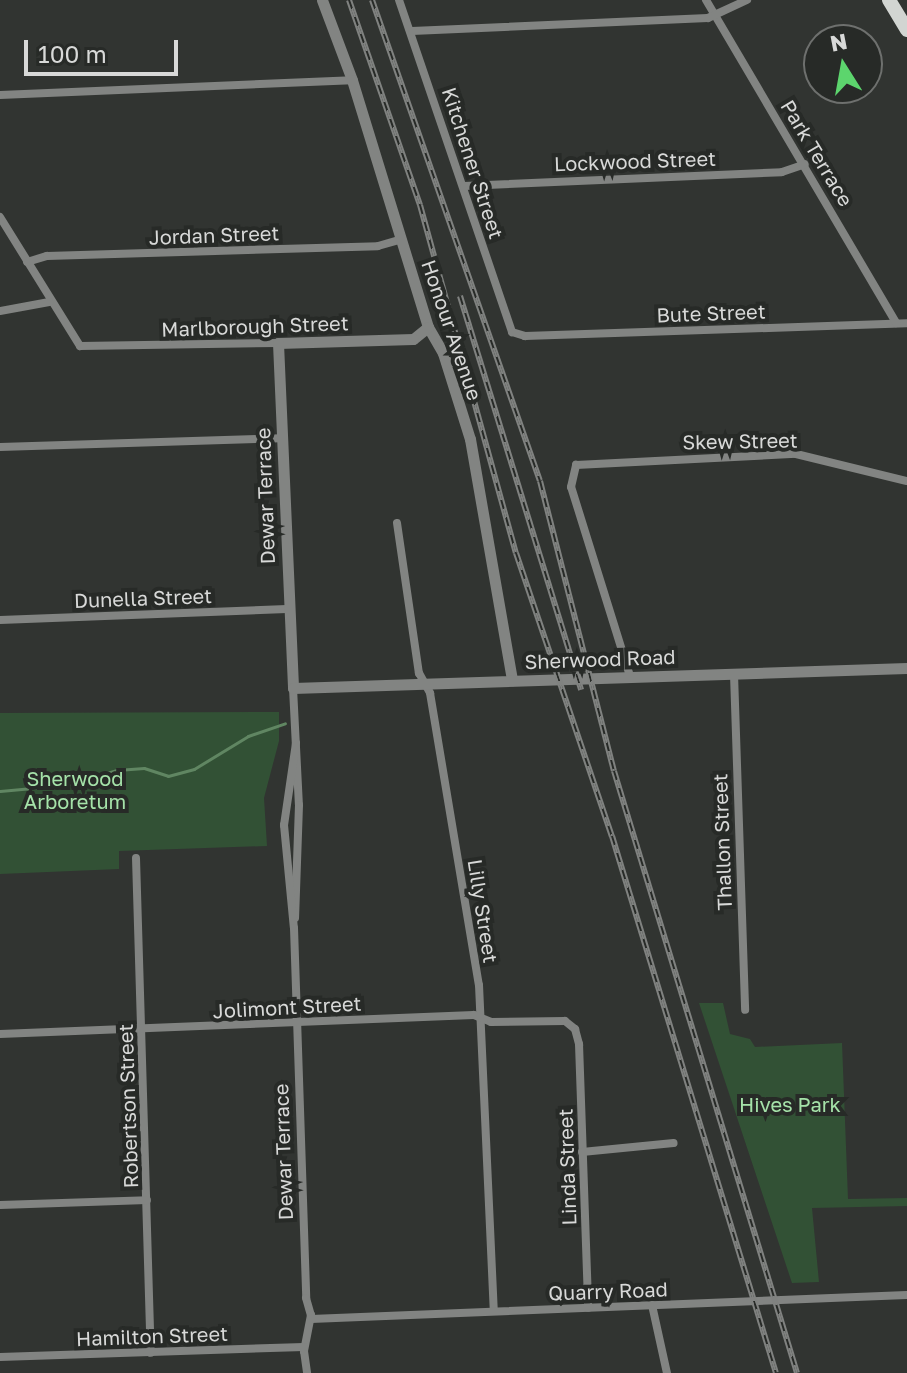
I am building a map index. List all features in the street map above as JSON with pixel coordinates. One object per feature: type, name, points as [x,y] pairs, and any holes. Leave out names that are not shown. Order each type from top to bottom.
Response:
[{"type":"main road","points":[[889,0],[907,30]]},
{"type":"street","name":"Honour Avenue","points":[[322,0],[352,80],[428,327],[443,353],[470,439],[512,680]]},
{"type":"street","name":"Kitchener Street","points":[[399,0],[464,186],[508,327],[516,334]]},
{"type":"street","name":"Park Terrace","points":[[706,0],[896,323]]},
{"type":"street","points":[[412,31],[716,16],[747,0]]},
{"type":"street","points":[[0,95],[352,80]]},
{"type":"street","name":"Lockwood Street","points":[[464,186],[782,172],[805,164]]},
{"type":"street","points":[[0,217],[49,302],[0,311]]},
{"type":"street","points":[[0,242],[11,236]]},
{"type":"street","name":"Jordan Street","points":[[27,262],[47,256],[378,246],[402,239]]},
{"type":"street","name":"Marlborough Street","points":[[49,302],[80,346],[413,339],[428,327]]},
{"type":"street","name":"Bute Street","points":[[516,334],[907,323]]},
{"type":"street","name":"Dewar Terrace","points":[[278,343],[299,839],[294,928]]},
{"type":"street","points":[[0,447],[281,438]]},
{"type":"street","name":"Skew Street","points":[[630,676],[571,487],[572,469],[586,461],[796,454],[907,481]]},
{"type":"street","name":"Lilly Street","points":[[397,523],[419,673],[425,683],[482,1018],[494,1311]]},
{"type":"street","name":"Dunella Street","points":[[0,620],[287,609]]},
{"type":"street","name":"Sherwood Road","points":[[293,688],[907,668]]},
{"type":"street","name":"Thallon Street","points":[[734,674],[745,1010]]},
{"type":"street","name":"Dewar Terrace","points":[[296,743],[284,825],[294,928],[306,1298],[311,1319],[304,1347],[307,1373]]},
{"type":"street","name":"Robertson Street","points":[[136,858],[151,1353]]},
{"type":"street","name":"Jolimont Street","points":[[0,1034],[482,1018],[560,1019],[573,1026]]},
{"type":"street","name":"Linda Street","points":[[573,1026],[579,1038],[588,1308]]},
{"type":"street","points":[[582,1152],[674,1143]]},
{"type":"street","points":[[0,1205],[147,1200]]},
{"type":"street","name":"Quarry Road","points":[[311,1319],[907,1295]]},
{"type":"street","points":[[652,1305],[667,1373]]},
{"type":"street","name":"Hamilton Street","points":[[0,1357],[304,1347]]},
{"type":"green space","name":"Sherwood Arboretum","points":[[279,712],[279,741],[264,798],[267,846],[119,851],[119,869],[0,874],[0,713]]},
{"type":"green space","name":"Hives Park","points":[[699,1003],[723,1003],[730,1034],[750,1039],[755,1047],[842,1043],[848,1199],[907,1198],[907,1206],[812,1208],[819,1282],[792,1283]]},
{"type":"waterway","points":[[0,791],[65,785],[117,770],[144,768],[168,776],[194,769],[248,736],[285,723]]},
{"type":"railway","points":[[349,0],[420,205],[516,553],[612,836],[776,1373]]},
{"type":"railway","points":[[372,0],[540,481],[614,771],[797,1373]]},
{"type":"railway","points":[[460,296],[581,690]]}]
